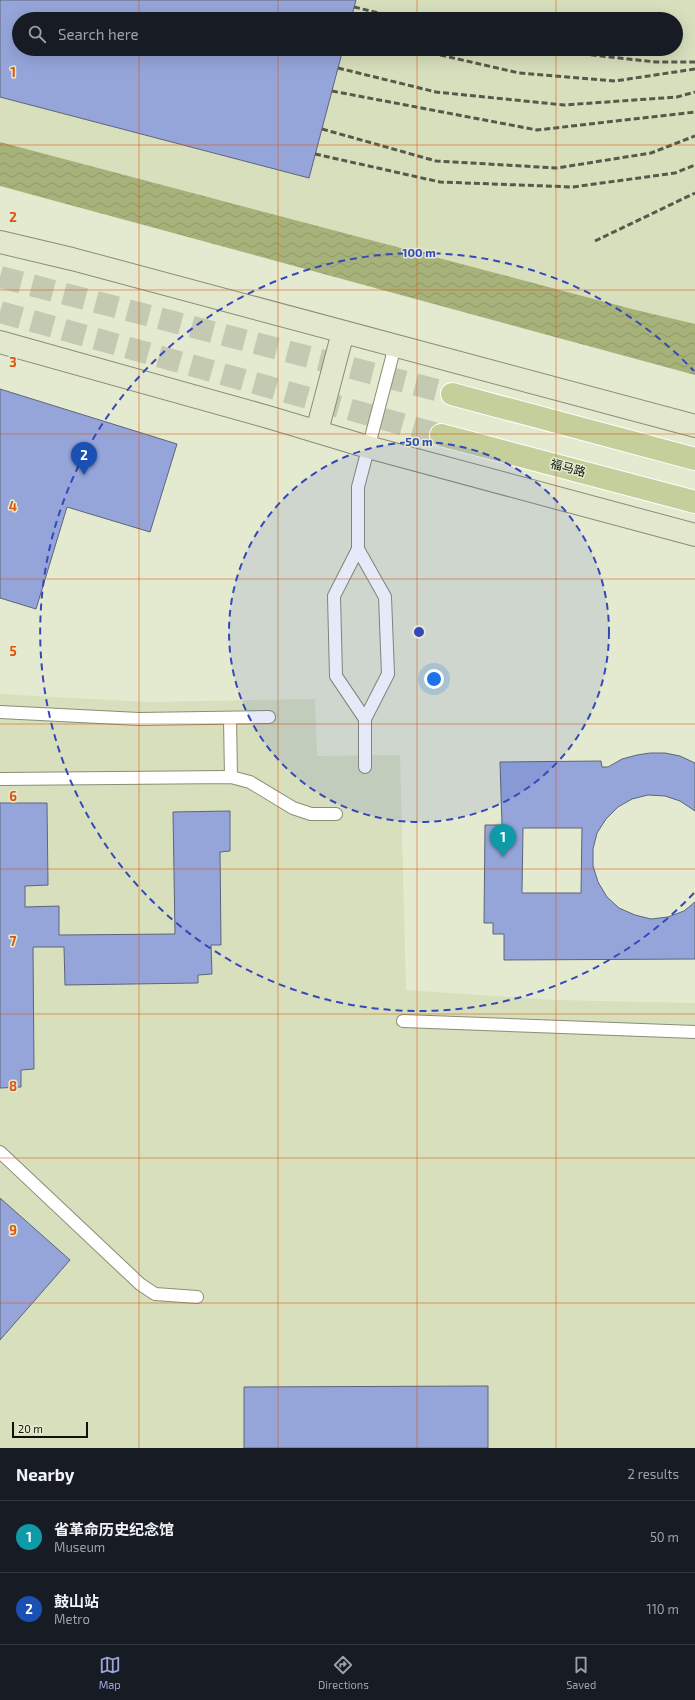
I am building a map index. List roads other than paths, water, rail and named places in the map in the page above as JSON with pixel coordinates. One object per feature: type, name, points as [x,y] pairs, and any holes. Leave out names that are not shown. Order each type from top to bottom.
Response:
[{"type":"main road","points":[[0,242],[80,261],[695,426]]},
{"type":"main road","points":[[317,431],[343,332]]},
{"type":"main road","points":[[0,342],[317,431],[368,447],[695,535]]},
{"type":"main road","points":[[452,394],[695,459]]},
{"type":"main road","name":"福马路","points":[[441,434],[695,502]]},
{"type":"lane","points":[[364,719],[336,676],[334,596],[358,549],[358,487],[395,346]]},
{"type":"lane","points":[[358,549],[385,597],[388,674],[364,719],[365,767]]},
{"type":"lane","points":[[0,712],[139,719],[269,717]]},
{"type":"lane","points":[[230,718],[231,777]]},
{"type":"lane","points":[[0,779],[231,777],[250,782],[293,808],[311,814],[336,814]]},
{"type":"lane","points":[[403,1021],[695,1032]]},
{"type":"lane","points":[[0,1152],[140,1284],[155,1294],[197,1297]]},
{"type":"water","points":[[0,142],[628,308],[695,324],[695,375],[0,186]]},
{"type":"tunnel","points":[[0,277],[452,394]]},
{"type":"tunnel","points":[[0,312],[441,435]]},
{"type":"railway","points":[[354,7],[375,12]]},
{"type":"railway","points":[[445,56],[519,73],[615,81],[695,69]]},
{"type":"railway","points":[[601,56],[656,62],[695,62]]},
{"type":"railway","points":[[338,68],[436,92],[564,105],[677,97],[695,92]]},
{"type":"railway","points":[[332,91],[537,130],[695,112]]},
{"type":"railway","points":[[322,129],[436,161],[557,168],[651,153],[695,136]]},
{"type":"railway","points":[[315,154],[440,182],[573,187],[675,173],[695,165]]},
{"type":"railway","points":[[595,241],[695,193]]},
{"type":"place","name":"鼓山站","points":[[84,475]]},
{"type":"place","name":"省革命历史纪念馆","points":[[503,857]]}]
